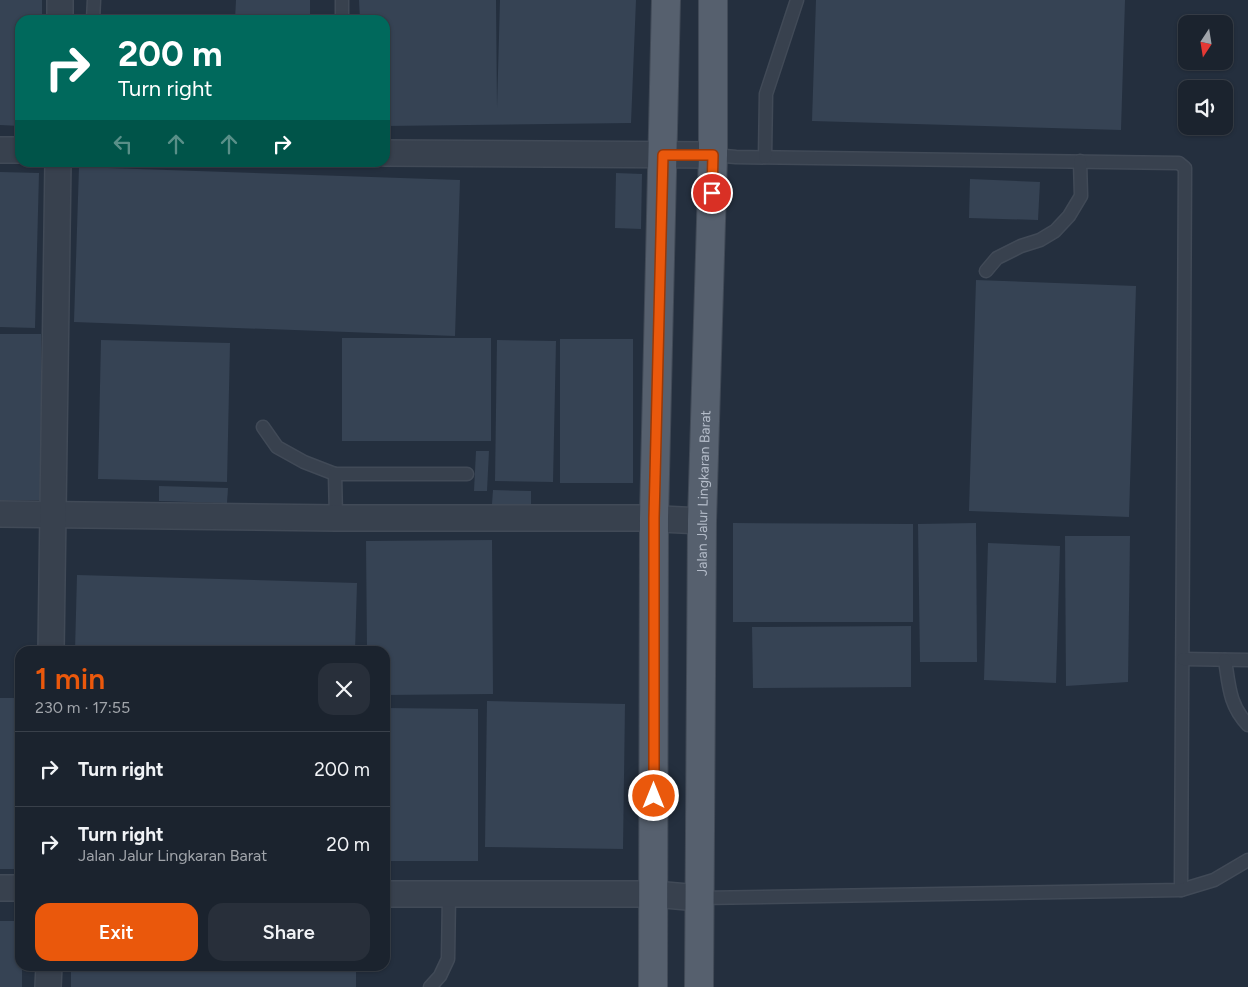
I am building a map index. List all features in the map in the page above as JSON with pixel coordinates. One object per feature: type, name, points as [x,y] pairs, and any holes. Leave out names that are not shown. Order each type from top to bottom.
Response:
[{"type":"main road","points":[[653,987],[654,518],[666,0]]},
{"type":"main road","name":"Jalan Jalur Lingkaran Barat","points":[[699,987],[702,521],[713,155],[713,0]]},
{"type":"street","points":[[60,0],[60,15]]},
{"type":"street","points":[[0,150],[15,150]]},
{"type":"street","points":[[390,153],[713,155]]},
{"type":"street","points":[[51,646],[58,167]]},
{"type":"street","points":[[0,514],[336,518],[654,518],[702,521]]},
{"type":"street","points":[[0,888],[15,888]]},
{"type":"street","points":[[390,894],[654,894],[699,898]]},
{"type":"street","points":[[48,987],[49,971]]},
{"type":"lane","points":[[93,15],[94,0]]},
{"type":"lane","points":[[342,0],[342,15]]},
{"type":"lane","points":[[765,157],[766,94],[797,0]]},
{"type":"lane","points":[[713,155],[1179,163],[1185,168],[1181,890]]},
{"type":"lane","points":[[986,271],[997,258],[1056,231],[1069,216],[1081,196],[1080,162]]},
{"type":"lane","points":[[264,427],[277,447],[304,462],[335,474],[467,474]]},
{"type":"lane","points":[[335,474],[336,518]]},
{"type":"lane","points":[[1183,660],[1248,660]]},
{"type":"lane","points":[[1225,660],[1232,701],[1240,717],[1248,725]]},
{"type":"lane","points":[[699,898],[1181,890],[1214,880],[1248,860]]},
{"type":"lane","points":[[430,987],[440,976],[448,959],[449,895]]},
{"type":"building","points":[[0,0],[42,0],[42,15],[15,15],[15,126],[0,125]]},
{"type":"building","points":[[236,0],[310,0],[310,15],[235,15]]},
{"type":"building","points":[[359,0],[496,0],[497,108],[500,0],[636,0],[631,123],[390,126],[390,15],[360,15]]},
{"type":"building","points":[[816,0],[1125,0],[1121,130],[812,121]]},
{"type":"building","points":[[79,167],[460,180],[455,336],[74,322]]},
{"type":"building","points":[[0,172],[39,173],[35,328],[0,327]]},
{"type":"building","points":[[616,173],[642,174],[641,229],[615,228]]},
{"type":"building","points":[[970,179],[1040,182],[1038,220],[969,218]]},
{"type":"building","points":[[976,280],[1136,286],[1129,517],[969,511]]},
{"type":"building","points":[[0,334],[41,334],[41,500],[0,500]]},
{"type":"building","points":[[342,338],[491,338],[491,441],[342,441]]},
{"type":"building","points":[[560,339],[633,339],[633,483],[560,483]]},
{"type":"building","points":[[101,340],[230,343],[227,482],[98,479]]},
{"type":"building","points":[[497,340],[556,341],[553,482],[495,481]]},
{"type":"building","points":[[476,451],[489,451],[487,491],[474,491]]},
{"type":"building","points":[[159,486],[228,488],[227,503],[159,501]]},
{"type":"building","points":[[493,490],[531,491],[531,505],[492,504]]},
{"type":"building","points":[[733,523],[913,524],[913,622],[733,622]]},
{"type":"building","points":[[976,523],[977,662],[920,662],[918,524]]},
{"type":"building","points":[[1065,536],[1130,536],[1128,682],[1066,686]]},
{"type":"building","points":[[492,540],[493,694],[390,695],[390,646],[367,646],[366,541]]},
{"type":"building","points":[[988,543],[1060,546],[1056,683],[984,680]]},
{"type":"building","points":[[77,575],[357,583],[355,646],[75,646]]},
{"type":"building","points":[[911,626],[911,687],[753,688],[752,627]]},
{"type":"building","points":[[0,698],[15,698],[15,869],[0,869]]},
{"type":"building","points":[[487,701],[625,704],[623,849],[485,847]]},
{"type":"building","points":[[390,708],[478,709],[478,861],[390,861]]},
{"type":"building","points":[[0,921],[15,921],[15,971],[22,971],[22,987],[0,987]]},
{"type":"building","points":[[71,971],[356,971],[356,987],[71,987]]},
{"type":"route","points":[[654,796],[654,518],[663,155],[713,155],[712,193]]}]
